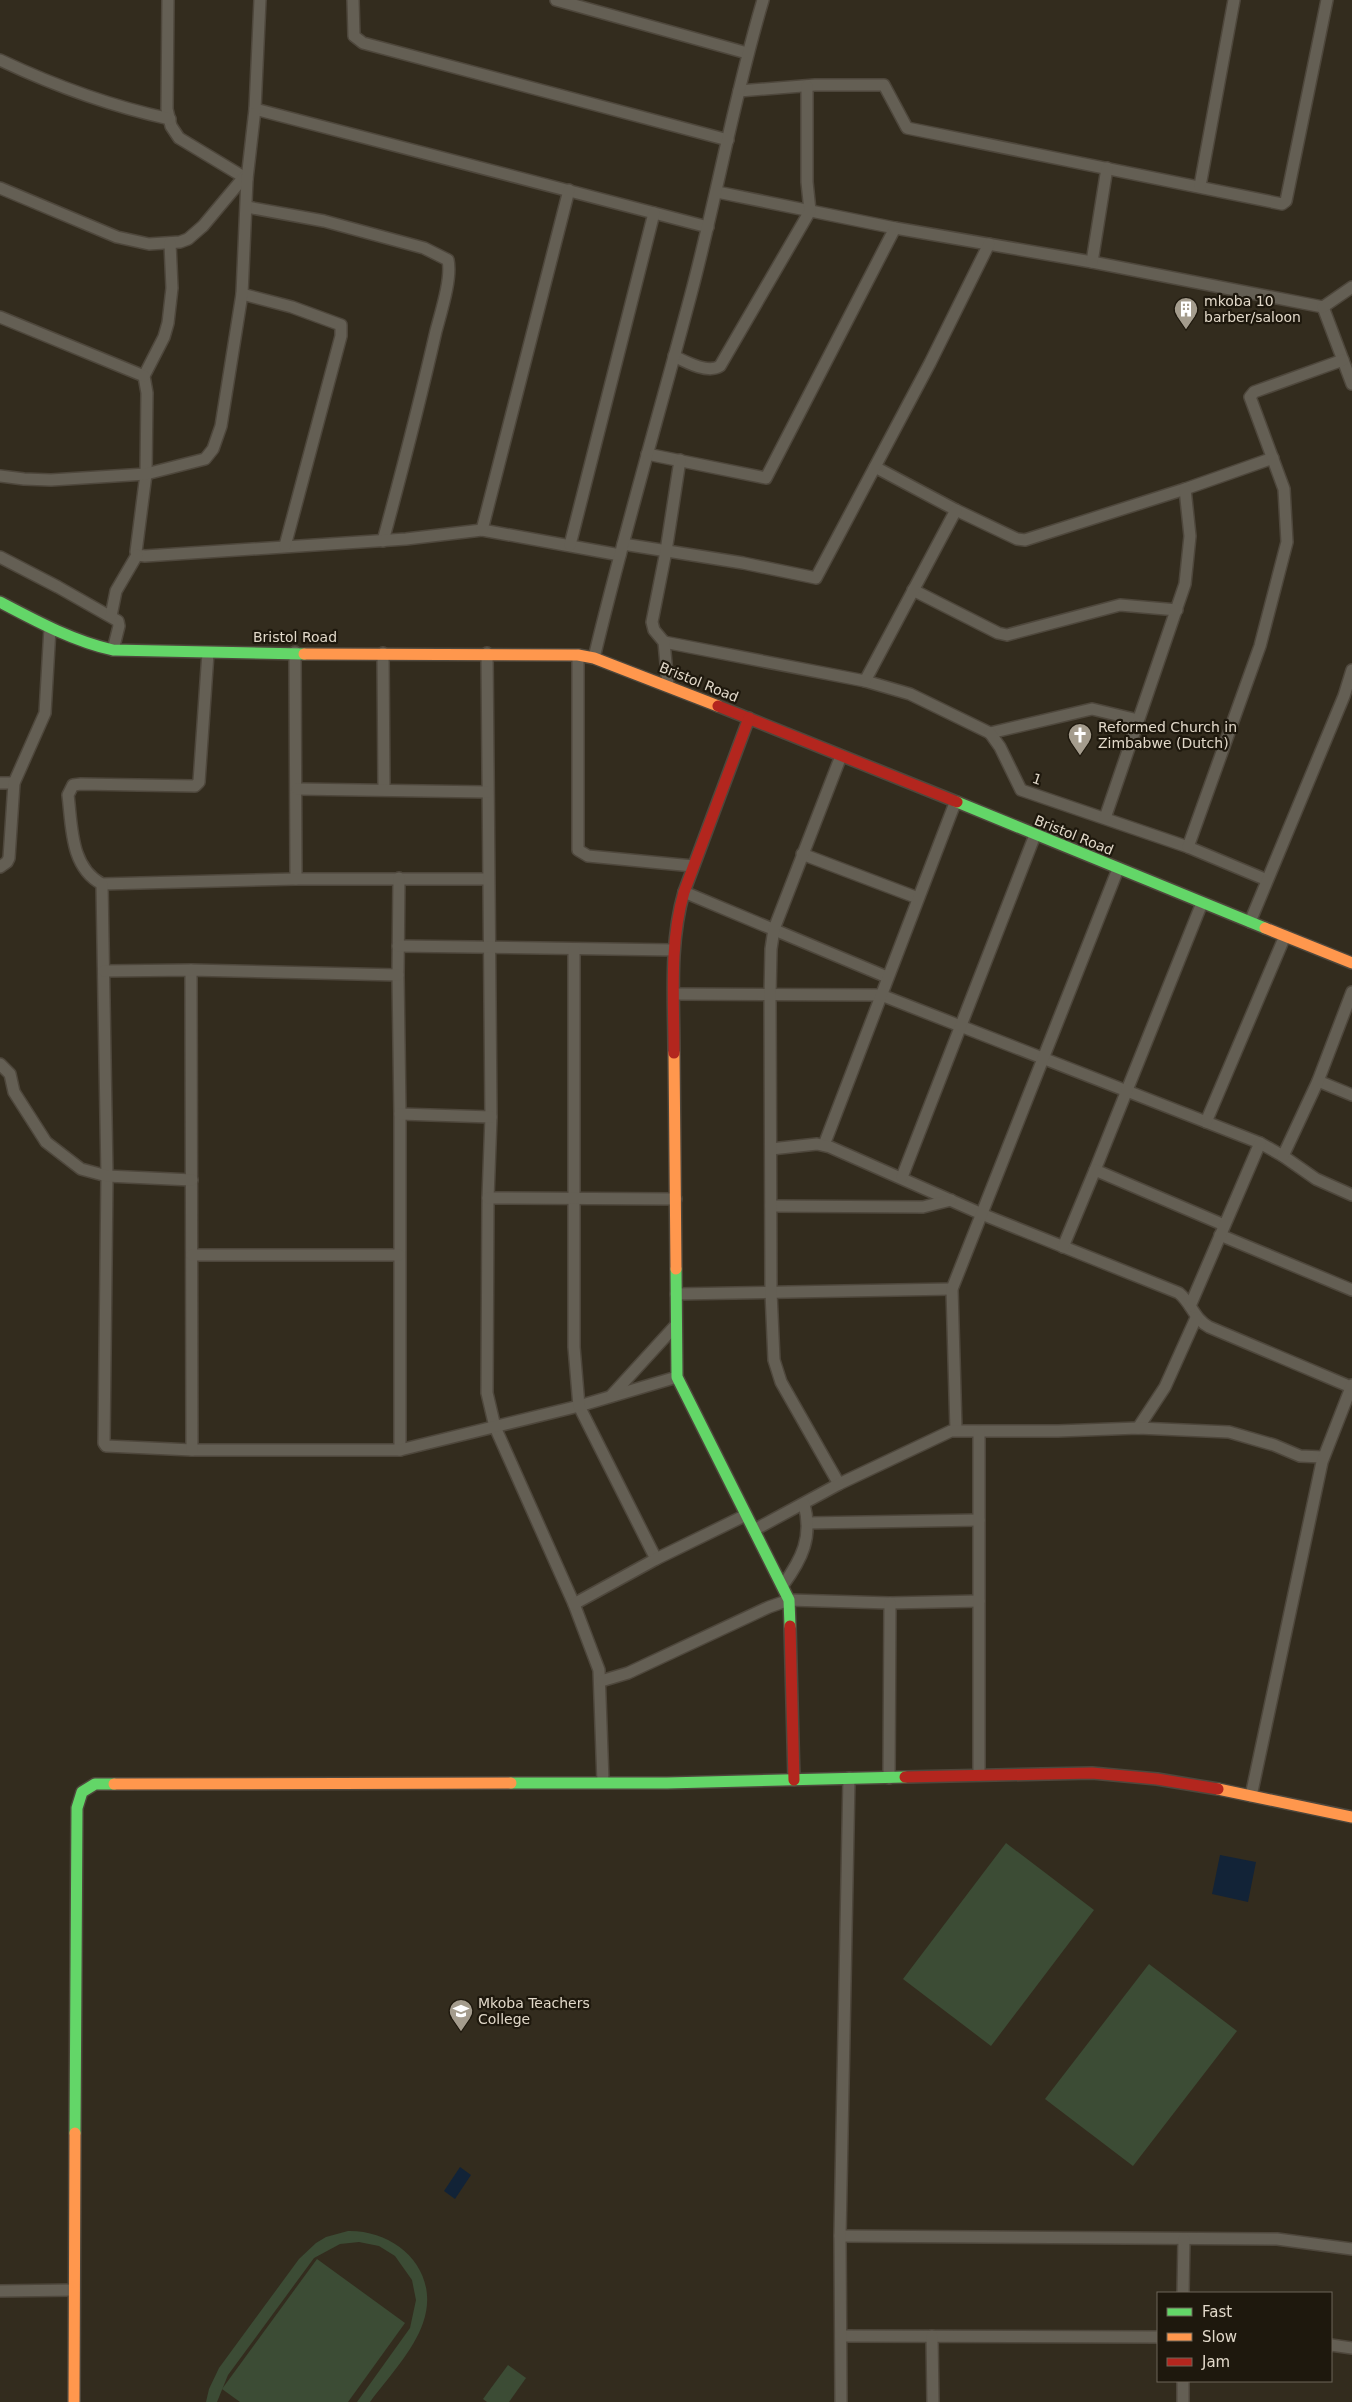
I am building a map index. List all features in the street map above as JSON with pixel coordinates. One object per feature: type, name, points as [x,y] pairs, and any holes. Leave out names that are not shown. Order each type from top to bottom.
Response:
[{"type":"street","points":[[168,0],[167,109],[171,126],[183,141],[246,178]]},
{"type":"street","points":[[0,476],[51,480],[146,474],[205,458],[214,449],[222,426],[242,294],[247,207],[246,178],[254,109],[260,0]]},
{"type":"street","points":[[353,0],[354,36],[363,43],[728,140]]},
{"type":"street","points":[[556,0],[747,53]]},
{"type":"street","points":[[594,658],[621,549],[717,192],[747,53],[763,0]]},
{"type":"street","points":[[1200,186],[1234,0]]},
{"type":"street","points":[[739,91],[807,86],[884,85],[907,128],[1200,186],[1281,204],[1286,202],[1327,0]]},
{"type":"street","points":[[0,60],[60,87],[97,100],[170,119]]},
{"type":"street","points":[[674,356],[693,365],[712,369],[720,366],[810,211],[807,182],[807,86]]},
{"type":"street","points":[[254,109],[708,227]]},
{"type":"street","points":[[1092,262],[1107,168]]},
{"type":"street","points":[[0,188],[131,242],[149,244],[170,243],[188,239],[246,178]]},
{"type":"street","points":[[482,530],[569,190]]},
{"type":"street","points":[[717,192],[895,228],[1092,262],[1323,307],[1352,286]]},
{"type":"street","points":[[247,207],[324,221],[424,248],[448,260],[449,266],[441,309],[420,403],[383,541]]},
{"type":"street","points":[[570,545],[654,213]]},
{"type":"street","points":[[647,454],[766,478],[895,228]]},
{"type":"street","points":[[111,616],[116,591],[137,555],[146,474],[147,393],[144,376],[164,337],[168,323],[172,288],[170,243]]},
{"type":"street","points":[[137,555],[383,541],[482,530],[570,545],[666,551],[743,563],[815,579],[989,244]]},
{"type":"street","points":[[242,294],[292,307],[341,325],[341,336],[286,546]]},
{"type":"street","points":[[1323,307],[1352,384]]},
{"type":"street","points":[[0,317],[144,376]]},
{"type":"street","points":[[1188,847],[1260,646],[1287,542],[1284,489],[1251,395],[1254,392],[1343,360]]},
{"type":"street","points":[[874,467],[956,510],[1017,539],[1025,540],[1185,489],[1273,458]]},
{"type":"street","points":[[668,685],[664,642],[654,630],[652,622],[666,551],[680,460]]},
{"type":"street","points":[[1105,818],[1185,584],[1190,526],[1185,489]]},
{"type":"street","points":[[865,681],[956,510]]},
{"type":"street","points":[[0,557],[118,621],[119,626],[113,650]]},
{"type":"street","points":[[913,590],[998,633],[1007,635],[1126,604],[1176,610]]},
{"type":"street","name":"Bristol Road","points":[[0,602],[50,628],[94,646],[113,650],[208,653],[487,653],[578,655],[594,658],[668,685],[1035,836],[1352,963]]},
{"type":"street","points":[[0,867],[9,858],[14,783],[45,713],[50,628]]},
{"type":"street","points":[[664,642],[865,681],[918,697],[990,733],[1092,708],[1138,720]]},
{"type":"street","points":[[295,652],[296,879]]},
{"type":"street","points":[[208,653],[199,782],[195,786],[80,784],[73,785],[70,789],[68,795],[73,836],[80,863],[92,879],[102,884],[296,879],[487,879]]},
{"type":"street","points":[[383,653],[384,789]]},
{"type":"street","points":[[487,653],[487,879],[491,1117],[486,1378],[488,1401],[495,1427],[574,1604],[599,1670],[601,1681],[603,1782]]},
{"type":"street","points":[[578,655],[578,850],[588,856],[693,866]]},
{"type":"street","points":[[1250,922],[1348,696],[1352,670]]},
{"type":"street","points":[[749,718],[693,866],[677,917],[674,950],[677,1377],[789,1600],[794,1780]]},
{"type":"street","name":"1","points":[[990,733],[1000,747],[1021,790],[1188,847],[1267,880]]},
{"type":"street","points":[[839,1484],[777,1373],[774,1360],[771,1292],[770,994],[771,949],[774,929],[841,756]]},
{"type":"street","points":[[0,783],[14,783]]},
{"type":"street","points":[[297,789],[488,792]]},
{"type":"street","points":[[824,1145],[955,803]]},
{"type":"street","points":[[902,1177],[1035,836]]},
{"type":"street","points":[[802,854],[918,898]]},
{"type":"street","points":[[956,1430],[952,1289],[984,1215],[1118,869]]},
{"type":"street","points":[[399,878],[400,1450]]},
{"type":"street","points":[[102,884],[107,1176],[104,1444],[110,1448],[192,1450],[400,1450],[579,1406],[677,1377]]},
{"type":"street","points":[[684,892],[887,977]]},
{"type":"street","points":[[1063,1247],[1096,1170],[1126,1090],[1202,903]]},
{"type":"street","points":[[1206,1122],[1285,936]]},
{"type":"street","points":[[398,946],[674,950]]},
{"type":"street","points":[[574,949],[574,1347],[579,1406],[656,1559]]},
{"type":"street","points":[[104,971],[191,970],[398,975]]},
{"type":"street","points":[[191,970],[192,1450]]},
{"type":"street","points":[[675,994],[881,995],[1260,1143],[1283,1156],[1316,1179],[1352,1195]]},
{"type":"street","points":[[1283,1156],[1318,1081],[1352,995]]},
{"type":"street","points":[[0,1064],[10,1074],[14,1092],[46,1142],[81,1169],[107,1176],[192,1180]]},
{"type":"street","points":[[1318,1081],[1352,1095]]},
{"type":"street","points":[[400,1114],[491,1117]]},
{"type":"street","points":[[1190,1306],[1260,1143]]},
{"type":"street","points":[[772,1149],[824,1145],[902,1177],[984,1215],[1180,1293],[1196,1318],[1209,1327],[1352,1386],[1323,1457],[1251,1796]]},
{"type":"street","points":[[1096,1170],[1352,1290]]},
{"type":"street","points":[[488,1198],[676,1200]]},
{"type":"street","points":[[771,1206],[923,1207],[951,1200]]},
{"type":"street","points":[[192,1255],[400,1255]]},
{"type":"street","points":[[676,1294],[952,1289]]},
{"type":"street","points":[[1138,1428],[1165,1388],[1196,1318]]},
{"type":"street","points":[[611,1396],[676,1325]]},
{"type":"street","points":[[1340,1418],[1352,1422]]},
{"type":"street","points":[[754,1530],[839,1484],[948,1431],[1138,1428],[1229,1432],[1274,1445],[1300,1456],[1323,1457]]},
{"type":"street","points":[[979,1432],[979,1775]]},
{"type":"street","points":[[783,1585],[802,1556],[808,1523],[804,1504]]},
{"type":"street","points":[[574,1604],[656,1559],[746,1515]]},
{"type":"street","points":[[808,1523],[979,1520]]},
{"type":"street","points":[[601,1681],[628,1673],[769,1607],[789,1600],[890,1603],[979,1601]]},
{"type":"street","points":[[888,1778],[890,1603]]},
{"type":"street","points":[[74,2402],[77,1808],[82,1792],[95,1784],[603,1782],[1111,1774],[1251,1796],[1352,1817]]},
{"type":"street","points":[[840,2402],[840,2236],[849,1778]]},
{"type":"street","points":[[840,2236],[1277,2239],[1352,2250]]},
{"type":"street","points":[[1183,2292],[1184,2239]]},
{"type":"street","points":[[0,2291],[74,2290]]},
{"type":"street","points":[[841,2336],[1157,2337]]},
{"type":"street","points":[[932,2336],[933,2402]]},
{"type":"street","points":[[1332,2345],[1352,2348]]},
{"type":"street","points":[[1183,2382],[1184,2402]]},
{"type":"green space","points":[[1006,1843],[1094,1910],[991,2046],[903,1979]]},
{"type":"green space","points":[[1149,1964],[1237,2031],[1133,2166],[1045,2099]]},
{"type":"green space","points":[[348,2231],[366,2233],[383,2238],[398,2246],[411,2257],[420,2271],[426,2287],[427,2304],[419,2333],[407,2354],[370,2402],[357,2402],[410,2328],[416,2300],[412,2280],[395,2256],[379,2246],[359,2242],[340,2244],[314,2258],[228,2375],[217,2402],[206,2402],[209,2389],[219,2368],[299,2259],[316,2243],[326,2237]]},
{"type":"green space","points":[[317,2259],[405,2323],[348,2402],[240,2402],[222,2389]]},
{"type":"green space","points":[[508,2365],[526,2378],[509,2402],[487,2402],[483,2399]]},
{"type":"water","points":[[1220,1855],[1256,1862],[1248,1902],[1212,1894]]},
{"type":"water","points":[[460,2167],[471,2175],[455,2199],[444,2191]]},
{"type":"traffic: fast","points":[[0,602],[69,636],[113,650],[304,654]]},
{"type":"traffic: fast","points":[[957,802],[1265,928]]},
{"type":"traffic: fast","points":[[676,1269],[677,1377],[789,1600],[790,1626]]},
{"type":"traffic: fast","points":[[511,1783],[667,1783],[905,1777]]},
{"type":"traffic: fast","points":[[75,2133],[77,1808],[82,1792],[95,1784],[114,1784]]},
{"type":"traffic: slow","points":[[304,654],[578,655],[594,658],[718,706]]},
{"type":"traffic: slow","points":[[1265,928],[1352,963]]},
{"type":"traffic: slow","points":[[674,1053],[676,1269]]},
{"type":"traffic: slow","points":[[114,1784],[511,1783]]},
{"type":"traffic: slow","points":[[1218,1789],[1352,1817]]},
{"type":"traffic: slow","points":[[74,2402],[75,2133]]},
{"type":"traffic: jam","points":[[718,706],[957,802]]},
{"type":"traffic: jam","points":[[674,1053],[673,972],[679,912],[684,892],[749,718]]},
{"type":"traffic: jam","points":[[790,1626],[794,1780]]},
{"type":"traffic: jam","points":[[905,1777],[1092,1773],[1157,1779],[1218,1789]]},
{"type":"place","name":"mkoba 10 barber/saloon","points":[[1186,330]]},
{"type":"place","name":"Reformed Church in Zimbabwe (Dutch)","points":[[1080,756]]},
{"type":"place","name":"Mkoba Teachers College","points":[[461,2032]]}]
